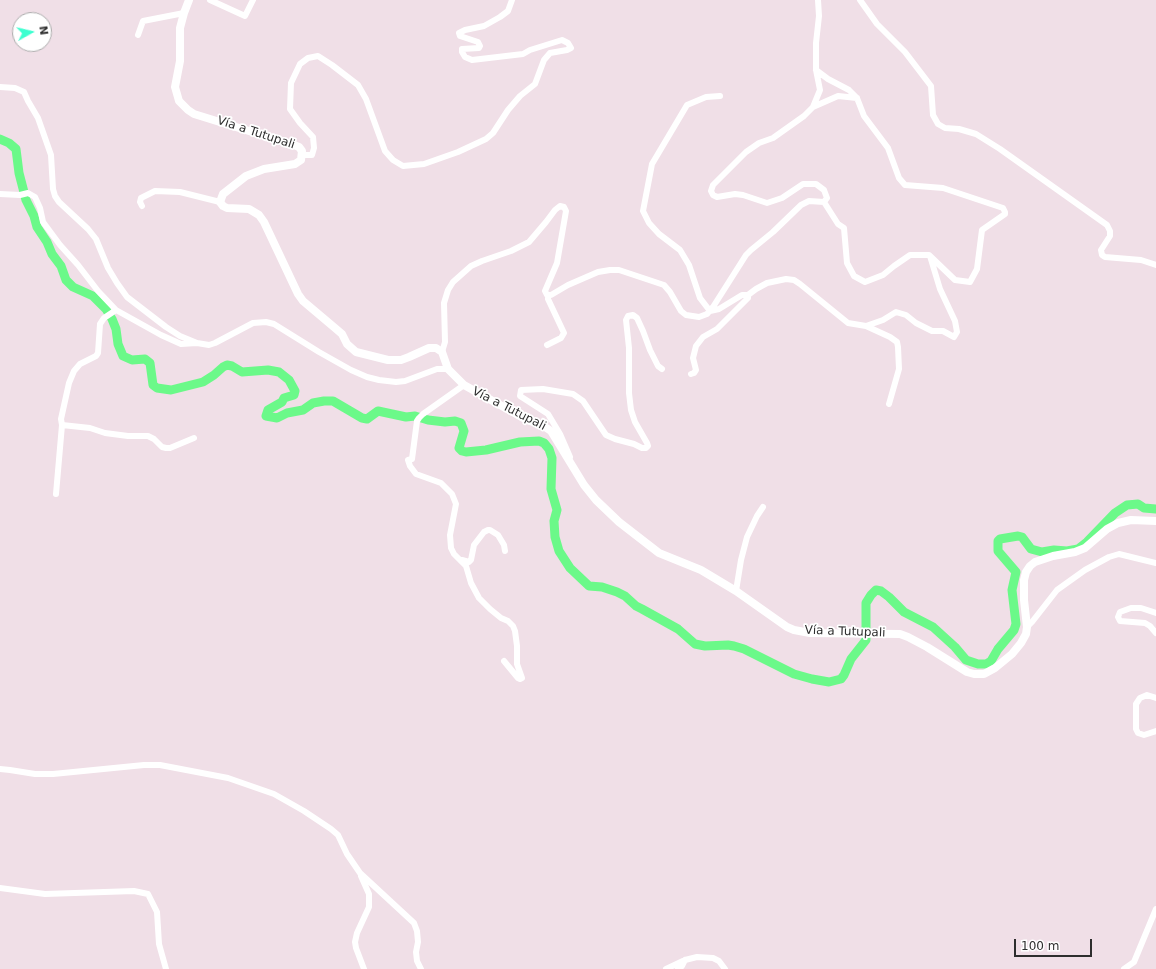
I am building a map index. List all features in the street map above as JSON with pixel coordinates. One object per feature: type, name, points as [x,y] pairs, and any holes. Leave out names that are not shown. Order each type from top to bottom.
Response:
[{"type":"street","name":"Vía a Tutupali","points":[[189,0],[180,28],[180,61],[175,87],[179,101],[194,114],[297,146],[301,149],[302,155],[301,160],[295,164],[264,169],[246,176],[223,194],[220,202]]},
{"type":"street","points":[[210,0],[245,16],[253,0]]},
{"type":"street","points":[[302,155],[312,155],[314,148],[313,137],[300,123],[290,108],[291,83],[300,64],[308,58],[318,56],[358,85],[366,98],[385,151],[393,160],[403,166],[424,164],[458,152],[486,139],[493,133],[508,110],[520,96],[535,84],[544,60],[550,53],[571,48],[568,43],[562,40],[530,50],[523,54],[472,60],[465,57],[462,49],[479,48],[480,46],[478,42],[460,36],[459,33],[465,30],[484,26],[500,17],[508,11],[512,0]]},
{"type":"street","points":[[813,107],[820,90],[816,70],[816,44],[820,16],[818,0]]},
{"type":"street","points":[[860,0],[877,24],[905,52],[931,86],[933,115],[938,124],[945,128],[959,129],[976,134],[1000,149],[1107,225],[1110,231],[1110,236],[1101,250],[1102,255],[1105,257],[1141,260],[1156,265]]},
{"type":"street","points":[[138,35],[144,21],[184,13]]},
{"type":"street","points":[[816,70],[828,79],[849,90],[857,98],[864,116],[888,148],[899,178],[905,185],[943,188],[1003,208],[1006,212],[1002,217],[982,230],[977,269],[970,282],[955,280],[929,255],[910,255],[883,275],[865,282],[854,276],[847,263],[844,228],[838,224],[824,202]]},
{"type":"street","points":[[0,87],[15,88],[24,92],[38,118],[53,160],[52,178],[55,196],[62,206],[88,229],[96,239],[108,268],[120,288],[127,297],[180,336],[197,343],[209,345],[247,325],[266,322],[274,324],[319,352],[367,378],[396,382],[412,379],[436,370],[448,369]]},
{"type":"street","points":[[710,311],[700,298],[689,265],[680,250],[659,234],[649,223],[642,211],[652,164],[687,105],[706,97],[720,96]]},
{"type":"street","points":[[824,202],[827,198],[826,194],[824,190],[816,184],[803,184],[782,198],[767,203],[743,195],[717,197],[713,195],[711,191],[713,185],[746,152],[759,143],[779,134],[804,116],[813,107],[838,96],[857,98]]},
{"type":"street","points":[[142,206],[140,198],[155,191],[180,192],[220,202],[227,208],[249,209],[259,215],[264,222],[298,294],[308,305],[342,334],[347,344],[356,352],[388,360],[401,360],[429,348],[436,348],[442,352],[445,342],[444,303],[446,294],[453,282],[471,266],[511,251],[529,242],[555,210],[559,206],[562,206],[566,211],[557,263],[545,291],[564,333],[561,338],[548,345]]},
{"type":"street","points":[[0,194],[28,194],[35,197],[40,208],[43,222],[114,311],[181,344],[197,343]]},
{"type":"street","points":[[548,295],[602,271],[624,271],[664,285],[670,292],[681,312],[686,315],[699,317],[710,311],[746,255],[751,250],[774,232],[801,205],[809,201],[824,202]]},
{"type":"street","points":[[866,326],[883,320],[896,312],[906,315],[916,323],[932,331],[943,331],[954,338],[957,332],[955,321],[940,289],[929,255]]},
{"type":"street","points":[[691,374],[696,370],[693,358],[696,346],[703,337],[717,329],[748,298],[748,295],[767,283],[786,279],[794,280],[848,323],[866,326],[890,337],[897,342],[899,369],[889,404]]},
{"type":"street","points":[[710,311],[719,308],[742,295],[748,295]]},
{"type":"street","points":[[56,494],[62,425],[61,419],[69,382],[74,371],[80,364],[96,356],[98,353],[99,327],[104,318],[114,311]]},
{"type":"street","points":[[571,466],[569,456],[560,434],[548,414],[520,396],[522,390],[543,389],[573,394],[583,401],[606,435],[642,448],[646,448],[648,446],[647,443],[635,422],[631,410],[626,320],[628,316],[633,315],[637,318],[644,331],[650,350],[658,366],[662,369]]},
{"type":"street","name":"Vía a Tutupali","points":[[442,352],[448,369],[464,385],[527,420],[551,431],[584,486],[596,500],[619,522],[659,553],[700,570],[736,591],[794,630],[810,633],[900,634],[927,647],[962,669],[974,674],[984,674],[990,671],[1012,654],[1021,643],[1027,630],[1024,580],[1026,572],[1030,566],[1035,562],[1052,556],[1075,552],[1085,548],[1107,529],[1118,523],[1131,520],[1156,521]]},
{"type":"street","points":[[464,385],[419,418],[412,459],[408,460],[416,474],[441,483],[445,486],[454,499],[456,504],[454,519],[450,530],[450,539],[454,554],[466,566],[471,583],[479,598],[490,609],[513,626],[517,646],[517,664],[522,678],[518,678],[504,661]]},
{"type":"street","points":[[62,425],[90,428],[103,433],[115,435],[148,436],[154,439],[162,447],[166,448],[170,448],[194,438]]},
{"type":"street","points":[[736,591],[741,560],[747,537],[763,507]]},
{"type":"street","points":[[459,558],[469,562],[472,560],[474,546],[484,532],[488,530],[498,535],[504,545],[505,551]]},
{"type":"street","points":[[1027,627],[1057,590],[1085,570],[1109,557],[1119,554],[1156,564]]},
{"type":"street","points":[[1156,613],[1142,608],[1132,608],[1120,612],[1118,617],[1120,621],[1145,623],[1150,626],[1156,634]]},
{"type":"street","points":[[1156,698],[1147,695],[1140,698],[1136,704],[1136,729],[1138,732],[1144,735],[1156,731]]},
{"type":"street","points":[[0,769],[35,774],[52,774],[144,765],[160,765],[228,778],[274,794],[331,828],[338,835],[347,854],[360,873],[370,899],[369,907],[357,933],[355,942],[364,969]]},
{"type":"street","points":[[360,873],[414,923],[418,931],[416,952],[417,961],[421,969]]},
{"type":"street","points":[[0,888],[45,894],[134,891],[148,894],[157,912],[159,944],[166,969]]},
{"type":"street","points":[[1124,969],[1134,962],[1156,909]]},
{"type":"street","points":[[666,969],[684,960],[697,957],[719,960],[725,969]]},
{"type":"street","points":[[678,969],[682,966],[684,960]]},
{"type":"waterway","points":[[0,139],[9,143],[16,149],[19,173],[26,200],[34,216],[37,227],[47,242],[52,254],[61,266],[66,280],[73,287],[93,296],[106,309],[116,329],[118,344],[123,356],[132,360],[145,359],[150,363],[153,385],[157,388],[171,390],[203,382],[227,365],[232,366],[242,372],[268,370],[279,372],[289,380],[295,391],[294,395],[284,398],[282,402],[268,410],[266,416],[277,418],[287,413],[303,410],[313,403],[333,401],[362,418],[367,419],[378,411],[406,417],[415,416],[428,420],[445,422],[455,421],[461,423],[464,431],[459,448],[466,452],[486,450],[520,442],[539,441],[544,443],[549,449],[552,458],[551,489],[557,510],[554,521],[555,537],[559,551],[570,568],[589,586],[602,587],[625,596],[636,606],[678,629],[695,644],[705,646],[734,646],[744,649],[794,674],[829,682],[841,679],[851,659],[866,640],[866,603],[876,590],[881,591],[889,597],[904,612],[933,627],[955,647],[966,660],[978,664],[986,664],[991,661],[998,649],[1014,630],[1016,624],[1012,590],[1016,572],[998,551],[998,541],[1000,539],[1018,536],[1022,537],[1031,549],[1042,552],[1078,549],[1087,542],[1115,513],[1127,505],[1138,504],[1144,508],[1156,509]]}]
